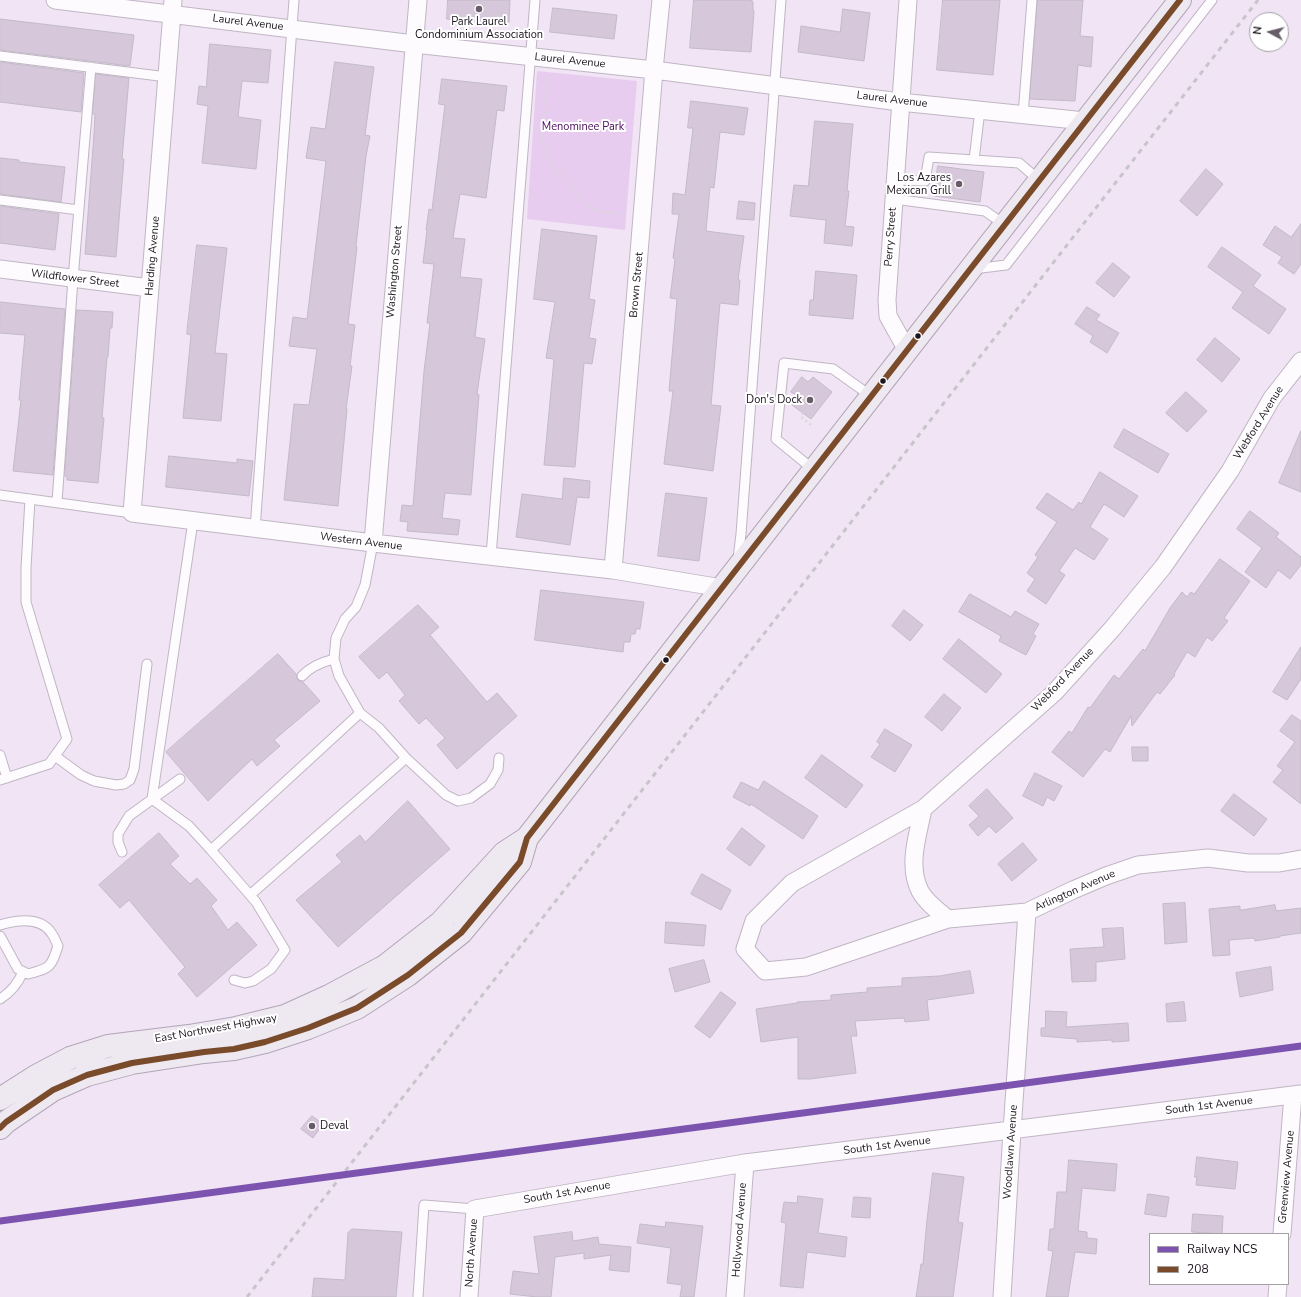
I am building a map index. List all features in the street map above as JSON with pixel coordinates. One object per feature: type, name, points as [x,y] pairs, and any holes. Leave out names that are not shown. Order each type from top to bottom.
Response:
[{"type":"main road","name":"East Northwest Highway","points":[[0,1099],[36,1076],[70,1058],[108,1046],[189,1036],[236,1028],[285,1016],[330,996],[385,966],[440,923],[504,853],[527,838],[1180,0]]},
{"type":"main road","name":"East Northwest Highway","points":[[0,1128],[6,1122],[53,1090],[86,1075],[132,1063],[234,1049],[265,1042],[308,1028],[357,1008],[408,975],[461,933],[520,862],[527,838]]},
{"type":"street","name":"Laurel Avenue","points":[[55,0],[172,7],[292,29],[654,70],[900,102],[1086,121]]},
{"type":"street","name":"Washington Street","points":[[373,543],[418,0]]},
{"type":"street","name":"Brown Street","points":[[613,570],[661,0]]},
{"type":"street","name":"Perry Street","points":[[907,350],[888,316],[887,300],[908,0]]},
{"type":"street","name":"Harding Avenue","points":[[132,513],[172,7]]},
{"type":"street","name":"Wildflower Street","points":[[0,269],[150,288]]},
{"type":"street","name":"Webford Avenue","points":[[745,948],[754,921],[792,883],[923,809],[1054,693],[1112,629],[1163,567],[1230,471],[1272,398],[1301,361]]},
{"type":"street","name":"Western Avenue","points":[[132,513],[373,543],[613,570],[722,588]]},
{"type":"street","points":[[923,809],[914,852],[914,874],[920,892],[933,907],[948,919]]},
{"type":"street","name":"Arlington Avenue","points":[[745,948],[765,970],[806,967],[948,919],[1027,912],[1106,876],[1138,865],[1208,858],[1256,863],[1279,863],[1301,859]]},
{"type":"street","name":"Woodlawn Avenue","points":[[1002,1297],[1027,912]]},
{"type":"street","name":"South 1st Avenue","points":[[475,1209],[745,1163],[1297,1095]]},
{"type":"street","name":"Greenview Avenue","points":[[1282,1233],[1297,1095]]},
{"type":"street","name":"Hollywood Avenue","points":[[735,1297],[745,1163]]},
{"type":"street","name":"North Avenue","points":[[469,1297],[475,1209]]},
{"type":"street","points":[[1277,1297],[1278,1285]]},
{"type":"lane","points":[[255,528],[294,0]]},
{"type":"lane","points":[[491,556],[535,0]]},
{"type":"lane","points":[[736,569],[741,534],[781,0]]},
{"type":"lane","points":[[1023,115],[1032,0]]},
{"type":"lane","points":[[970,270],[1006,265],[1212,0]]},
{"type":"lane","points":[[0,56],[167,77]]},
{"type":"lane","points":[[57,502],[91,68]]},
{"type":"lane","points":[[974,160],[980,110]]},
{"type":"lane","points":[[895,180],[925,181],[929,158],[1019,163],[1039,180]]},
{"type":"lane","points":[[894,199],[985,211],[1005,225]]},
{"type":"lane","points":[[0,200],[79,210]]},
{"type":"lane","points":[[814,470],[776,439],[784,363],[833,369],[871,396]]},
{"type":"lane","name":"Western Avenue","points":[[0,495],[132,513]]},
{"type":"lane","points":[[0,755],[3,779],[49,764],[67,739],[26,602],[26,568],[30,499]]},
{"type":"lane","points":[[152,799],[193,521]]},
{"type":"lane","points":[[373,543],[365,585],[356,607],[345,619],[336,638],[334,659],[339,676],[360,713],[379,728],[406,758],[446,795],[458,801],[471,798],[490,784],[498,770],[498,758]]},
{"type":"lane","points":[[302,676],[308,670],[322,662],[334,659]]},
{"type":"lane","points":[[55,756],[81,775],[94,781],[116,785],[124,784],[130,780],[134,769],[147,664]]},
{"type":"lane","points":[[211,850],[360,713]]},
{"type":"lane","points":[[250,895],[406,758]]},
{"type":"lane","points":[[122,852],[118,842],[118,834],[129,816],[180,779]]},
{"type":"lane","points":[[152,799],[189,826],[211,850],[256,902],[285,950],[271,969],[253,981],[245,983],[234,980]]},
{"type":"lane","points":[[0,925],[24,920],[36,922],[45,926],[52,934],[58,946],[52,963],[43,970],[28,974],[18,969],[0,936]]},
{"type":"lane","points":[[0,1000],[8,995],[23,972]]},
{"type":"lane","points":[[418,1297],[424,1205],[475,1209]]},
{"type":"path","points":[[547,77],[542,138],[548,158],[586,205],[597,211],[620,214]]},
{"type":"path","points":[[803,413],[801,417],[812,425]]},
{"type":"green space","name":"Menominee Park","points":[[537,71],[637,81],[625,230],[527,219]]},
{"type":"building","name":"Park Laurel Condominium Association","points":[[448,0],[510,0],[509,23],[447,19]]},
{"type":"building","points":[[694,0],[752,0],[754,11],[751,52],[690,48]]},
{"type":"building","points":[[943,0],[1000,0],[993,75],[937,70]]},
{"type":"building","points":[[1038,0],[1083,0],[1080,36],[1093,37],[1091,67],[1078,65],[1075,101],[1030,99]]},
{"type":"building","points":[[553,8],[617,15],[614,39],[550,32]]},
{"type":"building","points":[[843,9],[870,13],[864,61],[798,52],[801,26],[840,32]]},
{"type":"building","points":[[0,19],[134,35],[130,66],[0,50]]},
{"type":"building","points":[[210,44],[271,50],[268,83],[242,81],[238,117],[261,120],[256,169],[202,163],[208,106],[197,104],[199,86],[206,87]]},
{"type":"building","points":[[0,62],[84,73],[81,112],[0,102]]},
{"type":"building","points":[[335,62],[374,67],[365,135],[370,136],[366,156],[348,324],[355,325],[338,506],[284,500],[294,404],[309,405],[317,349],[289,346],[293,317],[307,319],[326,161],[306,158],[311,127],[325,129]]},
{"type":"building","points":[[96,74],[129,78],[116,257],[85,254],[94,134],[95,114],[93,114]]},
{"type":"building","points":[[442,79],[507,86],[504,111],[497,110],[486,198],[460,194],[453,238],[465,239],[460,277],[482,279],[475,337],[485,339],[477,394],[479,395],[471,495],[445,493],[442,518],[460,520],[458,535],[407,531],[408,522],[400,521],[402,505],[413,506],[424,371],[430,323],[427,323],[434,264],[423,263],[429,209],[432,210],[445,105],[439,104]]},
{"type":"building","points":[[691,101],[748,108],[744,135],[720,132],[714,188],[710,187],[706,231],[744,236],[738,280],[740,280],[738,305],[720,303],[711,405],[721,406],[713,471],[664,464],[673,391],[669,391],[677,299],[670,298],[675,259],[673,258],[679,214],[672,214],[673,193],[685,195],[693,128],[688,128]]},
{"type":"building","points":[[815,121],[853,124],[847,191],[849,191],[845,226],[854,227],[852,246],[824,243],[826,220],[790,216],[794,185],[808,186]]},
{"type":"building","points":[[0,158],[19,160],[19,162],[65,167],[61,202],[0,194]]},
{"type":"building","name":"Los Azares Mexican Grill","points":[[938,166],[984,172],[980,202],[934,196]]},
{"type":"building","points":[[1206,169],[1223,184],[1197,216],[1180,201]]},
{"type":"building","points":[[739,201],[755,203],[754,220],[737,219]]},
{"type":"building","points":[[0,206],[59,214],[55,250],[0,243]]},
{"type":"building","points":[[1301,224],[1301,264],[1294,274],[1278,263],[1282,257],[1263,245],[1275,226],[1291,237]]},
{"type":"building","points":[[542,229],[597,236],[589,299],[595,300],[589,338],[596,339],[592,364],[584,363],[575,467],[544,465],[554,359],[546,358],[555,302],[534,299]]},
{"type":"building","points":[[197,245],[227,248],[215,353],[227,354],[221,421],[183,418],[191,335],[187,334]]},
{"type":"building","points":[[1222,247],[1261,275],[1253,286],[1286,309],[1269,334],[1232,308],[1243,292],[1208,267]]},
{"type":"building","points":[[1113,263],[1130,277],[1114,297],[1096,283]]},
{"type":"building","points":[[816,271],[857,275],[853,319],[809,315],[810,300],[813,300]]},
{"type":"building","points":[[0,302],[65,309],[53,475],[13,471],[21,400],[19,400],[25,335],[0,333]]},
{"type":"building","points":[[1087,307],[1100,315],[1096,320],[1119,333],[1107,353],[1090,342],[1093,336],[1075,324]]},
{"type":"building","points":[[77,310],[113,312],[107,357],[102,418],[104,418],[98,483],[67,480],[67,477],[65,476]]},
{"type":"building","points":[[1215,338],[1240,359],[1222,382],[1197,360]]},
{"type":"building","name":"Don's Dock","points":[[802,377],[808,382],[813,377],[832,392],[811,419],[792,405],[798,396],[791,392]]},
{"type":"building","points":[[1186,392],[1207,411],[1187,432],[1166,413]]},
{"type":"building","points":[[1124,429],[1169,454],[1158,473],[1114,447]]},
{"type":"building","points":[[1301,431],[1301,492],[1279,483]]},
{"type":"building","points":[[169,456],[237,463],[237,459],[253,461],[249,496],[166,487]]},
{"type":"building","points":[[1100,472],[1138,496],[1124,517],[1104,504],[1090,527],[1108,539],[1094,560],[1075,548],[1059,571],[1065,575],[1046,604],[1027,591],[1035,579],[1027,573],[1038,557],[1035,555],[1057,522],[1036,508],[1047,493],[1073,510],[1079,502],[1081,504]]},
{"type":"building","points":[[564,478],[590,481],[589,498],[577,497],[570,545],[516,537],[522,494],[562,499]]},
{"type":"building","points":[[666,493],[707,498],[699,561],[658,556]]},
{"type":"building","points":[[1250,511],[1279,533],[1276,537],[1301,557],[1301,565],[1290,579],[1278,570],[1266,588],[1245,572],[1262,548],[1237,529]]},
{"type":"building","points":[[1220,559],[1250,581],[1224,618],[1228,621],[1212,641],[1207,637],[1195,657],[1187,652],[1174,674],[1175,675],[1160,694],[1157,692],[1132,726],[1131,716],[1110,752],[1105,749],[1083,777],[1052,752],[1069,731],[1072,733],[1088,707],[1090,708],[1114,675],[1119,679],[1143,649],[1145,651],[1170,608],[1182,592],[1187,597],[1191,592],[1194,594]]},
{"type":"building","points":[[541,590],[644,602],[640,629],[636,629],[635,634],[631,634],[630,642],[624,642],[623,652],[535,640]]},
{"type":"building","points":[[970,594],[1011,617],[1015,611],[1039,624],[1033,634],[1036,636],[1026,655],[999,641],[1001,636],[959,612]]},
{"type":"building","points":[[418,605],[439,627],[430,635],[487,702],[497,693],[517,716],[457,769],[437,745],[445,738],[426,718],[419,724],[399,701],[405,695],[387,672],[379,679],[359,657]]},
{"type":"building","points":[[904,610],[923,625],[910,641],[892,626]]},
{"type":"building","points":[[959,639],[1002,674],[986,693],[943,659]]},
{"type":"building","points":[[1301,647],[1301,679],[1287,700],[1273,692]]},
{"type":"building","points":[[278,654],[296,674],[298,680],[303,682],[320,701],[274,740],[280,746],[257,766],[252,759],[208,801],[166,752]]},
{"type":"building","points":[[944,694],[961,708],[942,731],[925,717]]},
{"type":"building","points":[[1292,715],[1301,721],[1301,804],[1273,782],[1283,770],[1277,766],[1295,742],[1280,731]]},
{"type":"building","points":[[885,729],[912,745],[895,772],[871,757],[880,744],[877,742]]},
{"type":"building","points":[[1132,747],[1148,747],[1148,761],[1133,761]]},
{"type":"building","points":[[822,755],[863,785],[846,808],[805,778]]},
{"type":"building","points":[[1035,773],[1062,786],[1054,801],[1047,797],[1043,806],[1023,796]]},
{"type":"building","points":[[764,781],[818,816],[803,839],[751,804],[750,806],[733,797],[741,782],[758,790]]},
{"type":"building","points":[[987,789],[1013,818],[996,833],[989,826],[978,836],[969,825],[979,816],[969,806]]},
{"type":"building","points":[[1234,794],[1267,819],[1254,836],[1221,811]]},
{"type":"building","points":[[408,801],[450,849],[338,947],[296,900],[342,862],[336,855],[360,835],[365,842]]},
{"type":"building","points":[[742,828],[765,846],[750,866],[727,849]]},
{"type":"building","points":[[159,833],[179,856],[170,864],[190,884],[197,878],[217,900],[211,906],[228,930],[237,922],[257,945],[197,997],[178,974],[185,967],[129,900],[120,908],[99,885]]},
{"type":"building","points":[[1023,843],[1037,860],[1012,881],[998,864]]},
{"type":"building","points":[[702,874],[731,890],[721,910],[691,894]]},
{"type":"building","points":[[1185,903],[1187,942],[1165,944],[1163,904]]},
{"type":"building","points":[[1275,905],[1276,911],[1301,908],[1301,933],[1255,941],[1254,938],[1229,940],[1230,955],[1213,956],[1209,909],[1240,906],[1240,910]]},
{"type":"building","points":[[666,922],[706,925],[704,946],[665,943]]},
{"type":"building","points":[[1123,928],[1125,959],[1096,962],[1096,981],[1072,982],[1070,949],[1104,947],[1102,929]]},
{"type":"building","points":[[704,960],[710,982],[675,992],[669,969]]},
{"type":"building","points":[[1271,967],[1273,990],[1240,997],[1236,973]]},
{"type":"building","points":[[970,971],[974,993],[927,1000],[929,1020],[905,1022],[904,1018],[855,1021],[857,1036],[851,1036],[856,1073],[810,1079],[798,1079],[798,1037],[761,1042],[756,1009],[797,1002],[831,1000],[831,995],[867,992],[867,988],[902,986],[902,978],[939,976]]},
{"type":"building","points":[[721,992],[736,1003],[710,1038],[695,1027]]},
{"type":"building","points":[[1184,1002],[1186,1021],[1167,1022],[1166,1004]]},
{"type":"building","points":[[1046,1011],[1067,1012],[1066,1027],[1128,1023],[1129,1041],[1112,1042],[1112,1040],[1077,1042],[1077,1039],[1041,1036],[1041,1028],[1045,1028]]},
{"type":"building","name":"Deval","points":[[312,1116],[323,1124],[313,1138],[301,1129]]},
{"type":"building","points":[[1197,1157],[1238,1162],[1235,1189],[1196,1185],[1197,1177],[1195,1177]]},
{"type":"building","points":[[1069,1160],[1117,1164],[1115,1191],[1082,1188],[1078,1231],[1087,1232],[1087,1238],[1097,1239],[1096,1254],[1075,1252],[1068,1297],[1046,1297],[1053,1251],[1048,1250],[1050,1229],[1054,1229],[1057,1192],[1066,1192]]},
{"type":"building","points":[[933,1173],[964,1177],[958,1222],[963,1223],[953,1297],[916,1297],[921,1264],[923,1264]]},
{"type":"building","points":[[1148,1194],[1169,1197],[1166,1217],[1145,1214]]},
{"type":"building","points":[[798,1196],[823,1199],[818,1233],[847,1237],[845,1257],[807,1252],[803,1288],[780,1286],[786,1223],[781,1222],[784,1202],[797,1203]]},
{"type":"building","points":[[854,1197],[871,1198],[870,1218],[852,1217]]},
{"type":"building","points":[[1193,1214],[1223,1216],[1222,1233],[1192,1232]]},
{"type":"building","points":[[666,1222],[703,1226],[694,1297],[680,1297],[682,1285],[667,1283],[671,1248],[637,1243],[640,1224],[665,1227]]},
{"type":"building","points":[[352,1229],[402,1232],[396,1297],[312,1297],[314,1278],[345,1280],[348,1233]]},
{"type":"building","points":[[572,1232],[573,1241],[598,1237],[599,1244],[631,1247],[629,1272],[609,1270],[611,1255],[584,1259],[584,1253],[555,1257],[551,1297],[510,1294],[513,1271],[539,1274],[534,1237]]},
{"type":"railway","points":[[247,1297],[1258,0]]},
{"type":"rail line","name":"NCS","points":[[0,1221],[1301,1046]]},
{"type":"transit line","name":"208","points":[[0,1128],[6,1122],[53,1090],[87,1075],[132,1063],[234,1049],[265,1042],[308,1028],[357,1008],[408,975],[461,933],[520,862],[527,838],[1180,0]]},
{"type":"place","name":"Park Laurel Condominium Association","points":[[479,9]]},
{"type":"place","name":"Los Azares Mexican Grill","points":[[959,184]]},
{"type":"place","name":"Don's Dock","points":[[810,400]]},
{"type":"place","name":"Deval","points":[[312,1126]]}]
